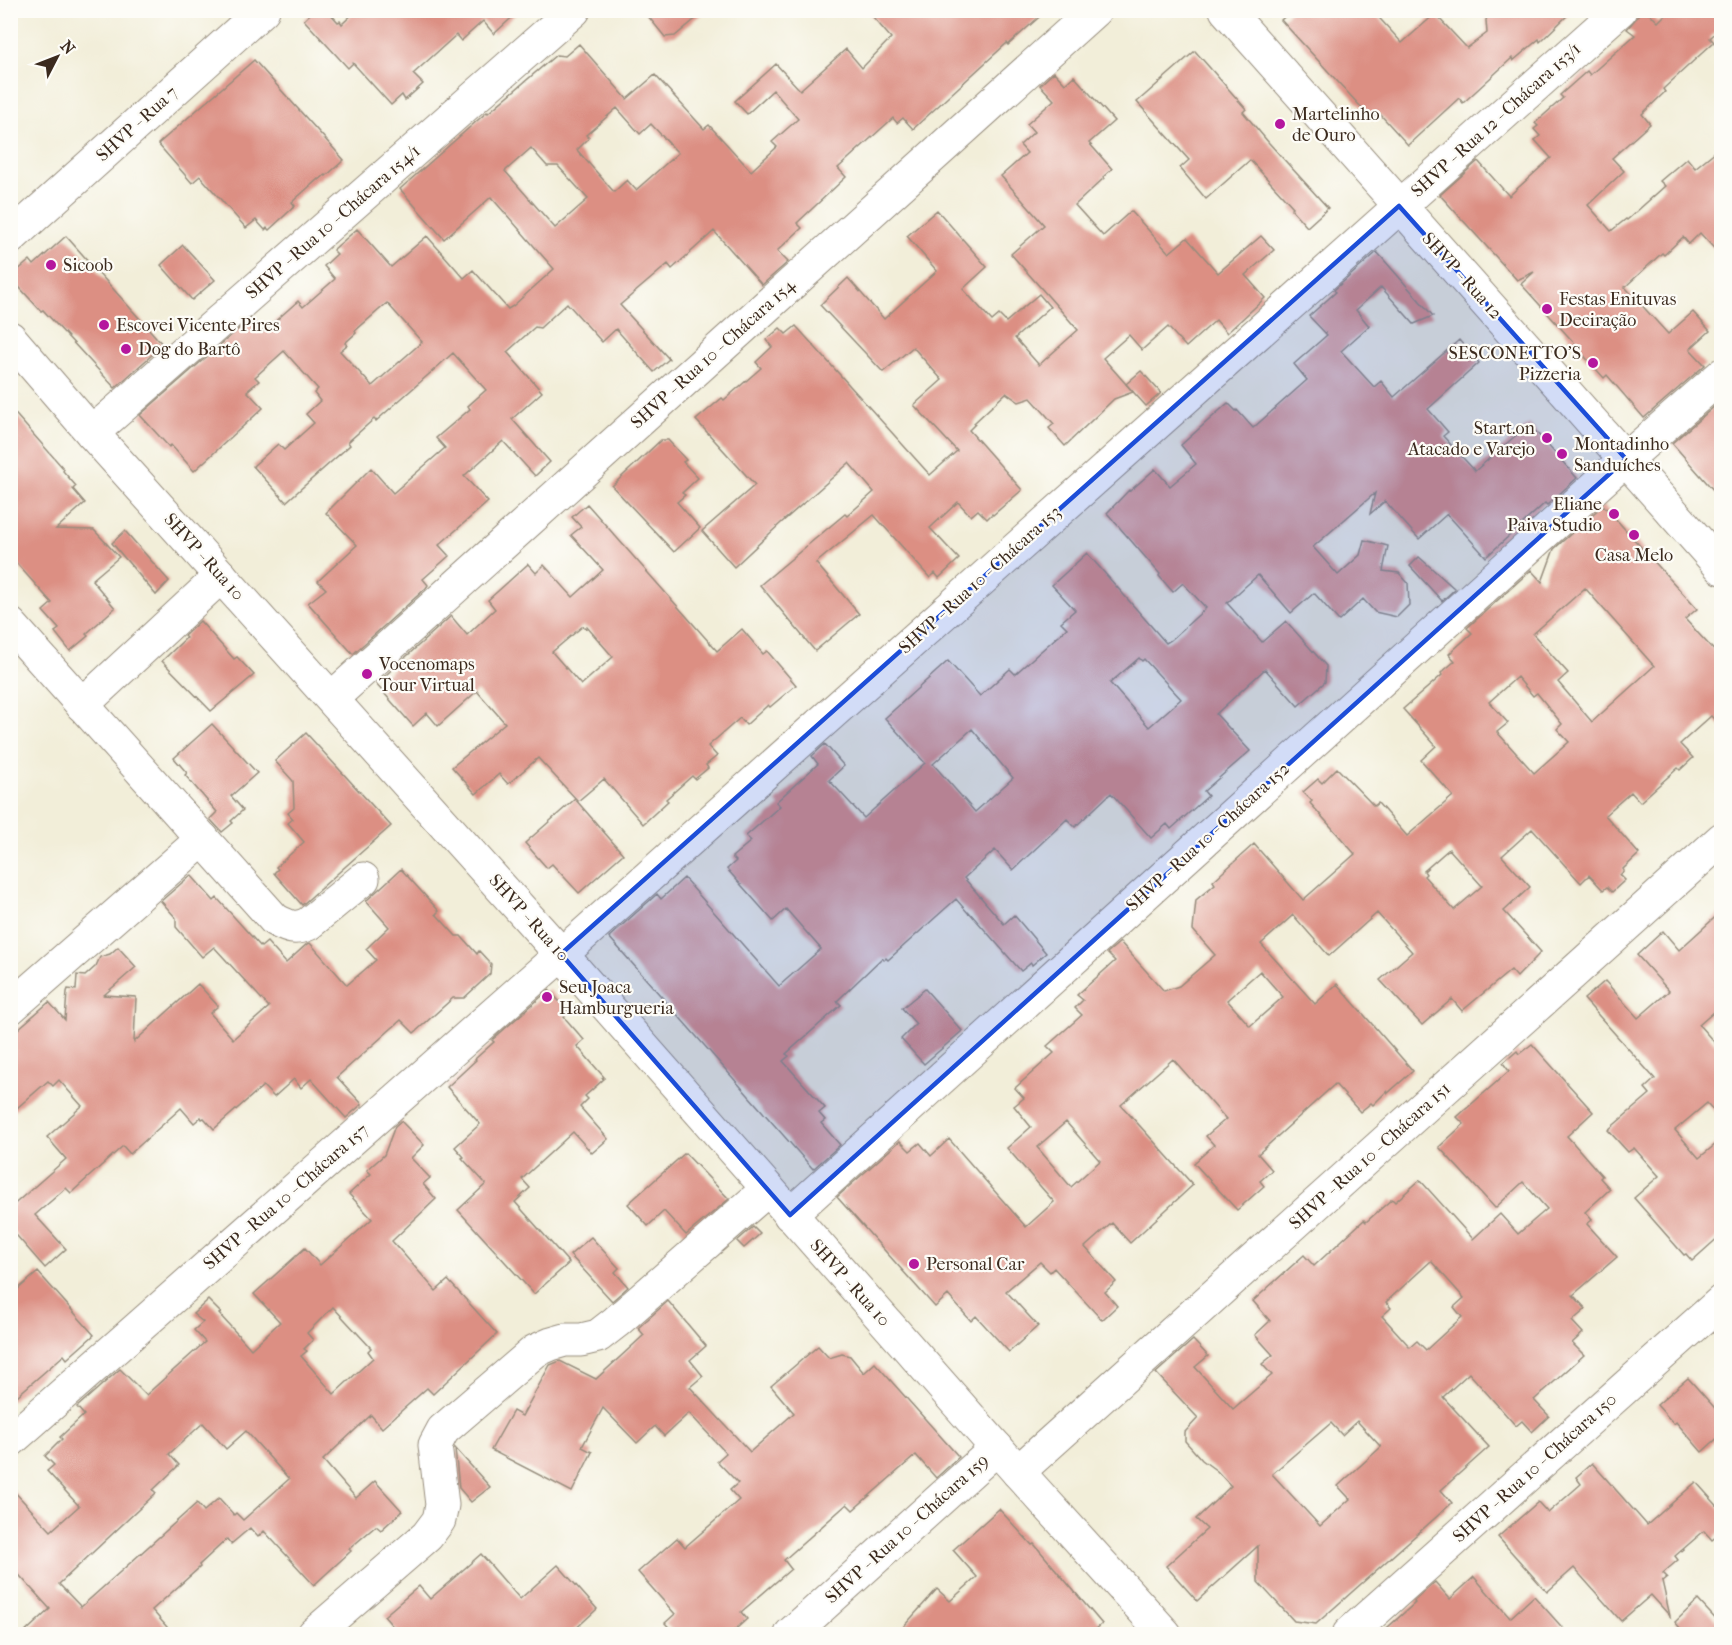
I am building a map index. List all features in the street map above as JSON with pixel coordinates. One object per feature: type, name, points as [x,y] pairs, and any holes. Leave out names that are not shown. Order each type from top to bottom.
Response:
[{"type":"street","name":"SHVP - Rua 7","points":[[10,238],[263,10]]},
{"type":"street","name":"SHVP - Rua 10 - Chácara 154/1","points":[[92,433],[574,10]]},
{"type":"street","name":"SHVP - Rua 10 - Chácara 154","points":[[332,698],[1095,10]]},
{"type":"street","name":"SHVP - Rua 12","points":[[1226,10],[1722,568]]},
{"type":"street","name":"SHVP - Rua 12 - Chácara 153/1","points":[[1400,206],[1620,10]]},
{"type":"street","name":"SHVP - Rua 10 - Chácara 153","points":[[561,954],[1400,206]]},
{"type":"street","name":"SHVP - Rua 10","points":[[10,338],[92,433],[561,954],[790,1215],[1165,1635]]},
{"type":"street","name":"SHVP - Rua 10 - Chácara 152","points":[[790,1215],[1626,459],[1722,375]]},
{"type":"street","points":[[82,705],[221,576]]},
{"type":"street","points":[[10,624],[275,920],[290,927],[299,928],[308,924],[363,879]]},
{"type":"street","name":"SHVP - Rua 10 - Chácara 151","points":[[1018,1472],[1722,838]]},
{"type":"street","points":[[10,1008],[203,839]]},
{"type":"street","name":"SHVP - Rua 10 - Chácara 157","points":[[10,1441],[561,954]]},
{"type":"street","points":[[314,1635],[418,1544],[439,1520],[442,1505],[435,1445],[443,1430],[535,1351],[565,1340],[581,1340],[598,1336],[768,1189]]},
{"type":"street","name":"SHVP - Rua 10 - Chácara 150","points":[[1349,1635],[1722,1301]]},
{"type":"street","name":"SHVP - Rua 10 - Chácara 159","points":[[791,1635],[997,1448]]},
{"type":"highlighted area","points":[[1399,206],[1626,459],[790,1215],[561,954]]},
{"type":"building","points":[[314,10],[327,10],[342,24],[357,10],[520,10],[494,34],[483,21],[461,41],[456,35],[413,74],[423,84],[405,100],[402,95],[391,105],[353,63],[348,68],[304,20]]},
{"type":"building","points":[[643,10],[706,10],[675,36],[665,37]]},
{"type":"building","points":[[867,10],[1047,10],[1008,45],[1007,43],[913,129],[903,118],[897,123],[893,118],[838,168],[846,177],[797,223],[802,228],[777,251],[788,262],[762,285],[714,231],[672,269],[668,264],[620,305],[669,359],[654,372],[616,329],[602,342],[567,303],[540,328],[535,327],[507,352],[542,392],[512,419],[550,462],[535,476],[503,441],[464,476],[488,502],[439,545],[449,556],[423,579],[428,585],[426,588],[353,654],[308,603],[326,589],[318,581],[357,545],[326,513],[371,468],[393,493],[445,448],[436,438],[470,409],[468,406],[486,390],[453,353],[376,421],[374,419],[348,442],[350,445],[286,502],[253,466],[278,444],[284,450],[314,423],[306,414],[320,401],[314,393],[318,389],[284,351],[255,377],[259,381],[247,391],[263,408],[194,471],[140,415],[251,318],[263,332],[298,301],[303,307],[335,279],[324,266],[337,254],[333,250],[357,229],[391,267],[427,236],[464,278],[473,270],[508,309],[513,306],[554,269],[491,197],[444,239],[400,189],[556,55],[565,56],[579,44],[627,99],[655,75],[704,129],[709,125],[751,171],[777,147],[772,142],[798,119],[773,90],[747,114],[735,101],[776,64],[800,90],[846,49],[862,68],[891,38]],"holes":[[[617,108],[640,134],[651,124],[678,153],[636,190],[627,180],[614,192],[577,150],[589,138],[586,135]],[[531,148],[547,166],[558,166],[588,199],[555,228],[505,171]],[[387,303],[422,342],[372,386],[340,351],[347,345],[345,343],[356,333],[355,331]]]},
{"type":"building","points":[[1292,10],[1372,10],[1402,43],[1435,14],[1467,48],[1487,33],[1486,20],[1490,10],[1573,10],[1540,42],[1539,39],[1513,61],[1512,58],[1463,103],[1459,98],[1408,145],[1379,113],[1372,119],[1281,20]]},
{"type":"building","points":[[1638,10],[1646,10],[1658,22],[1670,10],[1722,10],[1722,27],[1710,38],[1714,42],[1663,89],[1665,92],[1642,114],[1650,124],[1612,158],[1624,171],[1588,205],[1611,231],[1665,186],[1660,181],[1687,158],[1695,168],[1722,146],[1722,257],[1700,233],[1689,244],[1683,237],[1625,287],[1668,334],[1693,312],[1710,331],[1690,349],[1705,365],[1644,418],[1607,375],[1604,378],[1521,284],[1534,272],[1517,280],[1440,195],[1478,161],[1509,196],[1551,158],[1535,140],[1540,136],[1534,129],[1538,126],[1535,123],[1563,98],[1560,95],[1587,71],[1590,75],[1635,35],[1627,29],[1638,16]]},
{"type":"building","points":[[1195,51],[1246,109],[1243,112],[1269,143],[1328,208],[1307,227],[1291,209],[1293,207],[1250,160],[1206,199],[1180,168],[1189,160],[1137,102]]},
{"type":"building","points":[[254,60],[344,160],[292,202],[295,206],[269,230],[267,228],[265,230],[256,220],[246,228],[200,176],[192,183],[158,144]]},
{"type":"building","points":[[1054,72],[1065,84],[1074,76],[1114,121],[1089,143],[1112,169],[1075,205],[1103,236],[1131,211],[1169,253],[1187,238],[1218,273],[1261,236],[1274,250],[1245,275],[1265,298],[1227,333],[1216,320],[1186,347],[1168,327],[1142,350],[1129,335],[1103,358],[1133,392],[1114,399],[1065,446],[1049,428],[1054,424],[1031,398],[1019,402],[1006,393],[969,430],[1022,490],[987,519],[978,510],[971,516],[958,502],[930,528],[959,559],[939,578],[935,573],[930,578],[874,515],[816,563],[859,614],[815,651],[760,585],[874,492],[849,463],[734,567],[702,531],[755,485],[696,420],[722,398],[724,400],[761,368],[756,362],[772,347],[766,340],[780,328],[786,334],[796,326],[930,475],[957,451],[914,405],[942,380],[913,347],[883,372],[820,305],[848,278],[884,319],[937,271],[907,236],[937,210],[987,267],[963,289],[992,321],[999,315],[1006,322],[1039,294],[1050,307],[1015,338],[1039,365],[1078,330],[1011,254],[1044,225],[1001,176],[1027,153],[1020,145],[1034,132],[1027,124],[1054,100],[1040,85]]},
{"type":"building","points":[[66,236],[163,345],[115,388],[10,277],[30,260],[34,265]]},
{"type":"building","points":[[183,245],[215,280],[192,300],[161,265]]},
{"type":"building","points":[[1377,252],[1433,316],[1414,324],[1381,287],[1356,310],[1369,326],[1341,351],[1374,387],[1381,381],[1394,397],[1459,340],[1479,363],[1428,409],[1448,432],[1443,436],[1475,471],[1529,424],[1577,478],[1547,505],[1545,503],[1486,557],[1447,514],[1419,539],[1385,501],[1370,514],[1375,493],[1313,547],[1338,575],[1360,555],[1364,540],[1388,546],[1383,571],[1399,573],[1408,583],[1409,605],[1397,617],[1375,612],[1363,599],[1339,621],[1314,593],[1291,613],[1258,575],[1227,603],[1262,642],[1286,621],[1326,666],[1325,682],[1298,706],[1265,669],[1216,714],[1250,751],[1204,791],[1208,796],[1171,829],[1167,824],[1151,838],[1111,793],[1075,827],[1067,819],[1013,870],[995,850],[964,878],[1004,924],[1014,915],[1046,953],[1021,971],[956,899],[888,960],[882,958],[837,1001],[841,1005],[786,1054],[789,1056],[783,1061],[825,1108],[819,1113],[825,1120],[821,1123],[840,1145],[813,1169],[609,937],[657,894],[661,899],[684,878],[779,986],[821,949],[786,909],[773,921],[727,869],[736,861],[732,857],[751,841],[746,836],[780,806],[776,802],[818,764],[812,756],[825,744],[844,766],[829,780],[864,818],[925,763],[885,718],[948,661],[980,696],[1010,669],[1015,674],[1067,628],[1061,622],[1075,610],[1052,585],[1087,553],[1166,643],[1171,640],[1206,608],[1183,583],[1173,592],[1107,513],[1129,490],[1155,469],[1170,486],[1196,464],[1181,445],[1228,403],[1253,428],[1307,380],[1294,364],[1327,335],[1309,316],[1336,292],[1334,290]],"holes":[[[1139,658],[1142,661],[1144,659],[1181,699],[1149,727],[1110,683]],[[972,729],[1013,778],[975,812],[933,764]]]},
{"type":"building","points":[[1141,371],[1161,393],[1146,406],[1126,384]]},
{"type":"building","points":[[1722,400],[1722,500],[1672,443]]},
{"type":"building","points":[[10,408],[64,469],[63,471],[76,486],[73,489],[85,503],[56,529],[94,530],[119,557],[92,580],[115,608],[70,651],[55,632],[59,629],[43,611],[52,603],[10,556]]},
{"type":"building","points":[[661,440],[668,440],[686,460],[683,462],[698,478],[682,493],[685,495],[677,502],[700,528],[674,552],[612,486]]},
{"type":"building","points":[[587,504],[717,651],[742,629],[763,654],[767,651],[796,685],[770,707],[768,705],[746,725],[740,718],[708,746],[717,756],[706,765],[708,768],[695,779],[692,776],[643,824],[604,779],[578,801],[538,758],[508,784],[499,774],[476,794],[452,767],[505,723],[477,691],[438,726],[427,713],[413,726],[376,684],[451,616],[467,635],[495,609],[488,600],[528,564],[536,573],[544,565],[573,597],[603,570],[571,535],[581,527],[572,517]],"holes":[[[583,626],[586,629],[587,627],[613,657],[581,685],[552,652]]]},
{"type":"building","points":[[1603,505],[1697,609],[1685,619],[1722,659],[1722,727],[1711,716],[1680,744],[1693,758],[1680,770],[1678,768],[1640,802],[1631,792],[1605,815],[1639,854],[1623,869],[1620,875],[1625,880],[1612,892],[1607,887],[1603,890],[1589,875],[1581,883],[1532,829],[1502,856],[1530,887],[1504,911],[1541,952],[1517,977],[1511,970],[1462,1011],[1452,999],[1422,1025],[1380,980],[1412,952],[1377,913],[1329,956],[1293,915],[1261,944],[1315,1004],[1337,984],[1413,1071],[1373,1105],[1371,1103],[1360,1112],[1335,1084],[1258,1154],[1272,1170],[1260,1181],[1264,1186],[1237,1210],[1194,1163],[1214,1145],[1206,1136],[1226,1119],[1173,1059],[1121,1105],[1193,1185],[1130,1243],[1112,1223],[1085,1247],[1116,1282],[1105,1292],[1117,1306],[1102,1320],[1054,1268],[1050,1272],[1040,1262],[1006,1291],[1038,1326],[1009,1352],[976,1316],[971,1321],[948,1295],[935,1307],[837,1197],[900,1141],[910,1151],[920,1143],[931,1156],[949,1139],[1026,1227],[1054,1202],[1007,1148],[1031,1127],[1014,1106],[1024,1098],[1015,1088],[1054,1053],[1047,1046],[1082,1015],[1075,1008],[1083,1000],[1077,995],[1115,961],[1107,953],[1120,942],[1164,991],[1179,986],[1215,955],[1193,930],[1196,900],[1215,884],[1213,881],[1254,844],[1303,900],[1355,854],[1303,792],[1318,779],[1322,783],[1337,768],[1374,806],[1378,803],[1407,836],[1453,796],[1421,760],[1436,746],[1403,709],[1455,661],[1449,654],[1472,633],[1467,628],[1531,570],[1542,582],[1554,549]],"holes":[[[1585,588],[1654,666],[1592,722],[1558,682],[1568,673],[1533,634]],[[1517,677],[1533,696],[1537,693],[1562,724],[1557,729],[1569,742],[1534,773],[1497,732],[1508,723],[1489,702]],[[1449,849],[1482,886],[1454,910],[1424,876],[1426,874],[1424,871]],[[1260,971],[1283,997],[1250,1026],[1227,1000]],[[1066,1122],[1100,1161],[1071,1187],[1037,1147]]]},
{"type":"building","points":[[125,531],[169,581],[156,595],[112,543]]},
{"type":"building","points":[[1419,557],[1455,589],[1442,601],[1410,566]]},
{"type":"building","points":[[200,621],[234,659],[237,657],[254,675],[211,711],[162,661]]},
{"type":"building","points":[[212,724],[257,773],[231,796],[243,810],[222,832],[210,819],[217,812],[185,775],[187,773],[174,758]]},
{"type":"building","points":[[306,733],[391,826],[302,905],[274,873],[278,869],[276,867],[304,842],[288,823],[293,819],[288,813],[294,808],[293,781],[275,761]]},
{"type":"building","points":[[575,799],[623,854],[579,893],[552,864],[547,868],[525,843]]},
{"type":"building","points":[[401,869],[439,911],[436,914],[456,936],[461,936],[477,954],[479,951],[491,964],[490,974],[464,998],[453,998],[414,1033],[401,1020],[337,1077],[362,1104],[346,1118],[311,1079],[301,1088],[294,1079],[274,1097],[263,1086],[214,1129],[201,1117],[194,1123],[181,1108],[130,1154],[123,1146],[71,1193],[66,1188],[35,1215],[66,1249],[45,1268],[10,1228],[10,1208],[66,1159],[47,1137],[82,1106],[59,1080],[53,1086],[48,1081],[10,1114],[10,1036],[49,1002],[65,1020],[67,992],[68,989],[76,990],[77,975],[85,976],[96,966],[100,957],[110,954],[118,947],[136,967],[104,995],[136,997],[134,1042],[198,984],[218,1006],[210,1013],[233,1039],[269,1007],[214,947],[202,957],[176,927],[176,918],[161,901],[191,875],[214,901],[217,898],[261,947],[267,942],[286,963],[310,943],[347,985],[376,960],[366,949],[389,927],[366,901]]},
{"type":"building","points":[[1722,911],[1722,1005],[1699,1025],[1722,1051],[1722,1120],[1707,1103],[1675,1130],[1699,1158],[1722,1139],[1721,1235],[1692,1261],[1686,1254],[1684,1255],[1634,1198],[1659,1176],[1634,1148],[1628,1152],[1608,1130],[1650,1094],[1645,1088],[1655,1079],[1584,999],[1605,981],[1638,1018],[1669,991],[1637,955],[1663,931],[1679,950]]},
{"type":"building","points":[[925,989],[962,1031],[924,1064],[901,1039],[916,1024],[902,1008]]},
{"type":"building","points":[[549,990],[569,1012],[564,1017],[584,1040],[577,1046],[604,1077],[585,1096],[588,1099],[580,1107],[608,1139],[592,1153],[573,1132],[522,1179],[530,1188],[515,1202],[569,1263],[534,1294],[458,1210],[486,1184],[455,1147],[480,1124],[447,1087],[494,1042],[492,1040]]},
{"type":"building","points":[[1532,1044],[1593,1112],[1567,1136],[1602,1176],[1600,1178],[1610,1189],[1585,1212],[1592,1220],[1587,1224],[1617,1257],[1573,1295],[1586,1309],[1572,1321],[1583,1333],[1572,1343],[1584,1355],[1534,1400],[1549,1416],[1532,1432],[1522,1421],[1516,1426],[1469,1373],[1443,1397],[1489,1447],[1441,1490],[1452,1503],[1316,1624],[1294,1621],[1258,1582],[1258,1546],[1197,1601],[1166,1566],[1207,1529],[1196,1519],[1231,1486],[1185,1441],[1185,1432],[1198,1418],[1156,1373],[1193,1340],[1208,1356],[1195,1367],[1233,1409],[1272,1375],[1262,1364],[1273,1355],[1255,1335],[1270,1321],[1253,1301],[1304,1255],[1314,1266],[1364,1220],[1366,1222],[1392,1199],[1395,1202],[1420,1180],[1473,1239],[1500,1214],[1518,1234],[1547,1209],[1523,1182],[1495,1208],[1439,1147],[1464,1124],[1457,1117],[1509,1071],[1503,1063],[1517,1051],[1519,1054]],"holes":[[[1431,1261],[1464,1298],[1454,1307],[1462,1317],[1426,1350],[1417,1341],[1410,1347],[1382,1316],[1391,1308],[1386,1302]],[[1357,1421],[1381,1447],[1338,1486],[1350,1499],[1320,1526],[1272,1474],[1331,1423],[1342,1435]]]},
{"type":"building","points":[[401,1121],[424,1145],[411,1158],[430,1178],[423,1184],[436,1199],[392,1241],[436,1291],[448,1280],[497,1334],[433,1394],[427,1388],[382,1428],[371,1415],[323,1460],[356,1498],[375,1481],[402,1511],[381,1530],[376,1526],[349,1549],[351,1551],[314,1585],[264,1531],[258,1537],[250,1528],[231,1544],[227,1539],[152,1610],[174,1635],[95,1635],[91,1630],[85,1635],[22,1635],[50,1609],[10,1565],[10,1487],[51,1531],[79,1506],[47,1471],[54,1465],[45,1456],[62,1439],[60,1437],[84,1415],[77,1407],[120,1369],[146,1395],[205,1342],[194,1330],[203,1322],[193,1314],[208,1300],[251,1349],[280,1322],[254,1294],[305,1248],[320,1265],[372,1219],[349,1194],[371,1174],[367,1170],[384,1155],[395,1126]],"holes":[[[333,1307],[371,1348],[368,1351],[373,1358],[334,1394],[301,1356],[313,1340],[307,1333]],[[203,1423],[226,1449],[246,1431],[289,1479],[243,1520],[236,1513],[234,1515],[219,1498],[204,1511],[197,1503],[81,1607],[59,1584],[156,1493],[153,1490],[179,1465],[169,1454]]]},
{"type":"building","points":[[685,1153],[729,1199],[686,1235],[664,1211],[648,1226],[628,1204]]},
{"type":"building","points":[[753,1227],[760,1234],[744,1248],[737,1241]]},
{"type":"building","points":[[591,1237],[619,1268],[615,1272],[628,1287],[612,1301],[570,1255]]},
{"type":"building","points":[[38,1272],[94,1335],[67,1359],[64,1355],[10,1402],[10,1296]]},
{"type":"building","points":[[668,1301],[706,1346],[690,1360],[703,1376],[690,1387],[750,1452],[794,1413],[771,1386],[818,1346],[829,1358],[842,1354],[850,1356],[864,1373],[875,1363],[959,1457],[936,1478],[916,1455],[853,1510],[847,1504],[784,1560],[791,1569],[741,1612],[747,1619],[729,1635],[676,1635],[665,1623],[675,1614],[638,1572],[677,1538],[685,1547],[739,1500],[730,1490],[738,1483],[717,1461],[726,1453],[689,1413],[664,1436],[655,1426],[637,1443],[603,1408],[582,1447],[592,1452],[572,1492],[491,1450],[513,1411],[522,1416],[550,1365],[560,1361],[596,1379],[644,1335],[638,1328]]},
{"type":"building","points":[[1688,1378],[1722,1416],[1722,1434],[1702,1452],[1676,1422],[1674,1424],[1657,1405]]},
{"type":"building","points":[[455,1448],[490,1487],[471,1502],[459,1488]]},
{"type":"building","points":[[1592,1463],[1647,1525],[1696,1482],[1722,1511],[1722,1532],[1712,1540],[1704,1531],[1675,1556],[1678,1560],[1663,1573],[1667,1577],[1662,1581],[1670,1616],[1651,1595],[1621,1621],[1574,1568],[1547,1592],[1498,1537],[1538,1502],[1548,1513],[1581,1484],[1576,1477]]},
{"type":"building","points":[[999,1509],[1032,1545],[1034,1544],[1102,1624],[1089,1635],[913,1635],[904,1626],[937,1589],[950,1601],[977,1577],[953,1550]]},
{"type":"building","points":[[481,1554],[520,1599],[558,1565],[597,1609],[569,1635],[400,1635],[384,1616],[419,1586],[430,1599]]},
{"type":"building","points":[[1474,1577],[1510,1618],[1534,1596],[1569,1635],[1379,1635],[1435,1582],[1450,1599]]},
{"type":"building","points":[[1698,1600],[1722,1626],[1722,1635],[1686,1635],[1675,1622]]},
{"type":"place","name":"Martelinho de Ouro","points":[[1280,124]]},
{"type":"place","name":"Sicoob","points":[[51,265]]},
{"type":"place","name":"Festas Enituvas Deciração","points":[[1547,309]]},
{"type":"place","name":"Escovei Vicente Pires","points":[[104,325]]},
{"type":"place","name":"Dog do Bartô","points":[[126,349]]},
{"type":"place","name":"SESCONETTO'S Pizzeria","points":[[1593,363]]},
{"type":"place","name":"Start.on Atacado e Varejo","points":[[1547,438]]},
{"type":"place","name":"Montadinho Sanduíches","points":[[1562,454]]},
{"type":"place","name":"Eliane Paiva Studio","points":[[1614,514]]},
{"type":"place","name":"Casa Melo","points":[[1634,535]]},
{"type":"place","name":"Vocenomaps Tour Virtual","points":[[367,674]]},
{"type":"place","name":"Seu Joaca Hamburgueria","points":[[547,997]]},
{"type":"place","name":"Personal Car","points":[[914,1264]]}]
